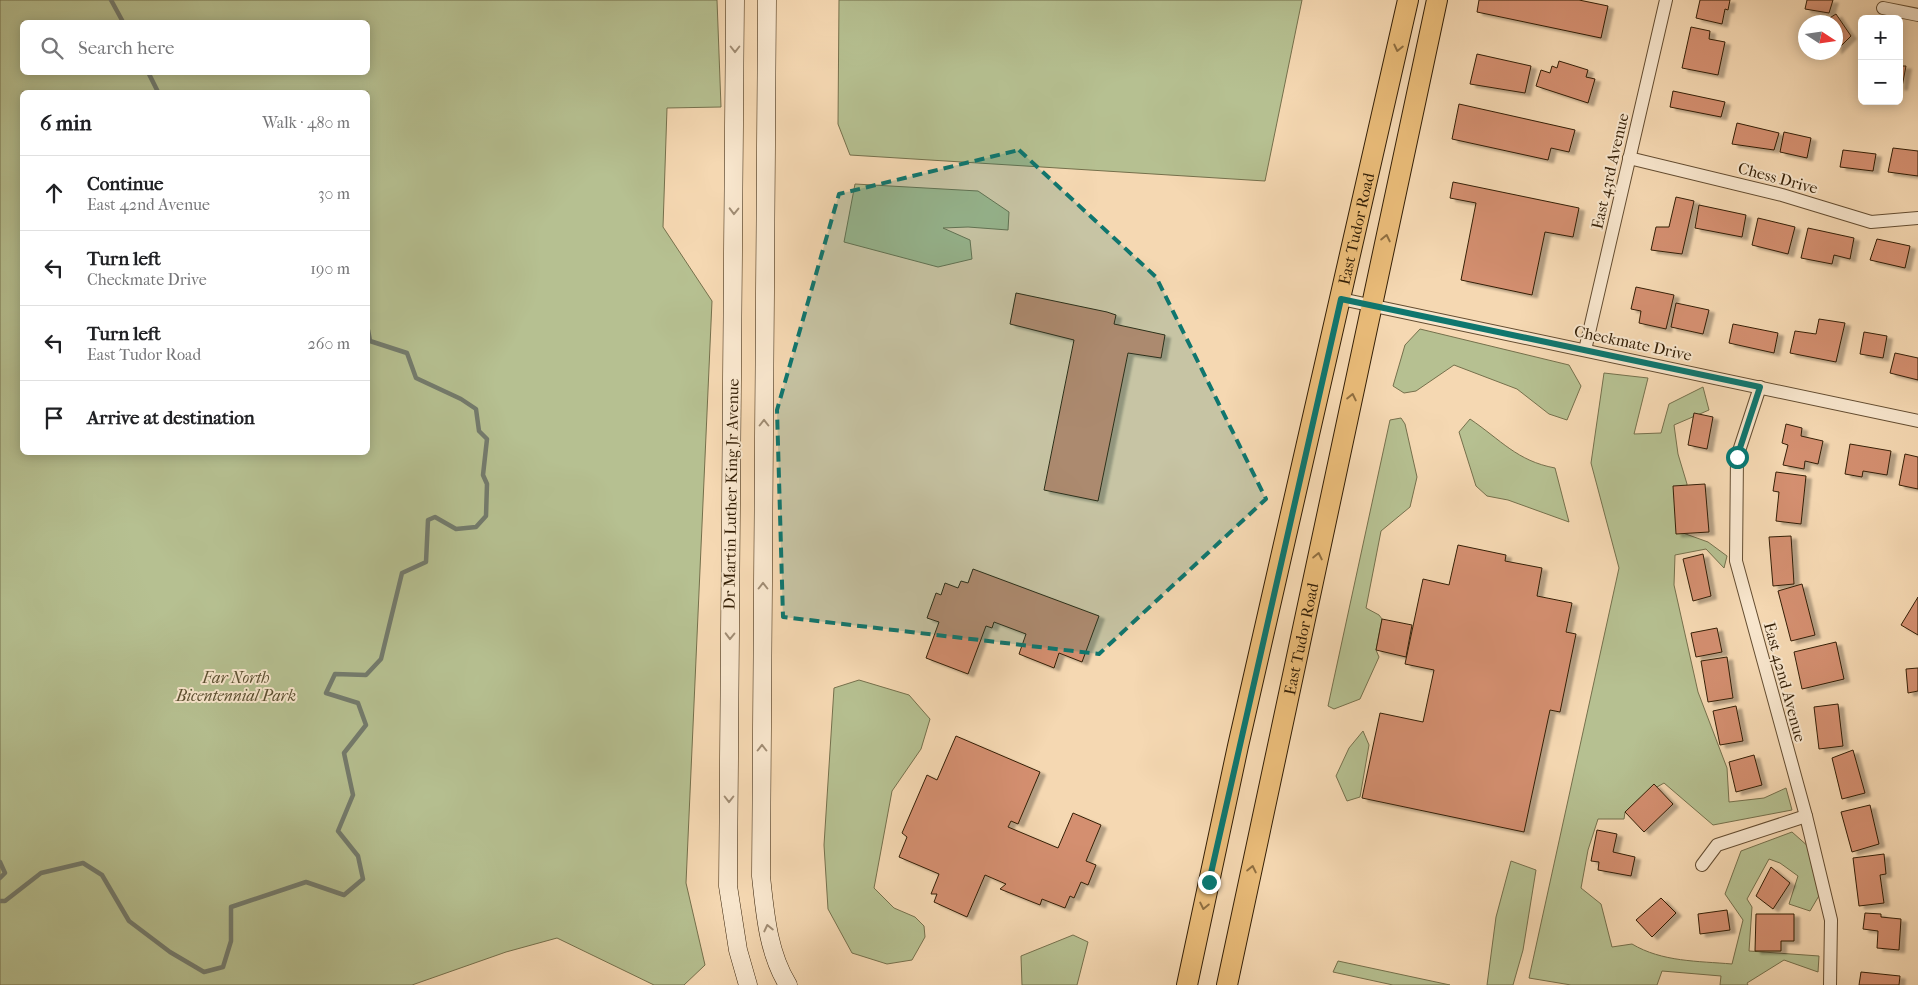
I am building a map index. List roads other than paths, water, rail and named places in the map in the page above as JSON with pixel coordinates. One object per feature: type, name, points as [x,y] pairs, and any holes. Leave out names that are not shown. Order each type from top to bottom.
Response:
[{"type":"main road","name":"East Tudor Road","points":[[1187,985],[1238,746],[1408,0]]},
{"type":"main road","name":"East Tudor Road","points":[[1227,985],[1437,0]]},
{"type":"street","name":"Dr Martin Luther King Jr Avenue","points":[[735,0],[728,886],[738,950],[748,985]]},
{"type":"street","name":"Dr Martin Luther King Jr Avenue","points":[[767,0],[761,876],[767,927],[785,980]]},
{"type":"street","name":"East 43rd Avenue","points":[[1585,350],[1666,0]]},
{"type":"street","points":[[1883,8],[1918,15]]},
{"type":"street","name":"Chess Drive","points":[[1629,158],[1782,195],[1871,222],[1918,218]]},
{"type":"street","name":"Checkmate Drive","points":[[1341,299],[1918,421]]},
{"type":"street","name":"East 42nd Avenue","points":[[1760,387],[1737,457],[1736,561],[1806,816],[1831,920],[1830,985]]},
{"type":"street","points":[[1702,865],[1718,845],[1806,816]]},
{"type":"waterway","points":[[111,0],[122,20]]},
{"type":"waterway","points":[[150,75],[157,90]]},
{"type":"waterway","points":[[0,901],[5,901],[41,873],[83,863],[102,875],[129,921],[170,952],[204,972],[223,967],[231,941],[231,907],[306,882],[344,895],[363,879],[358,856],[338,831],[353,795],[344,753],[366,725],[358,703],[326,693],[335,674],[366,675],[381,659],[402,573],[426,562],[428,520],[435,517],[456,529],[476,527],[486,516],[487,484],[483,475],[487,439],[479,431],[476,409],[461,399],[416,378],[407,353],[370,341]]},
{"type":"waterway","points":[[0,862],[5,873],[0,878]]},
{"type":"park label","name":"Far North Bicentennial Park","points":[[236,686]]}]
